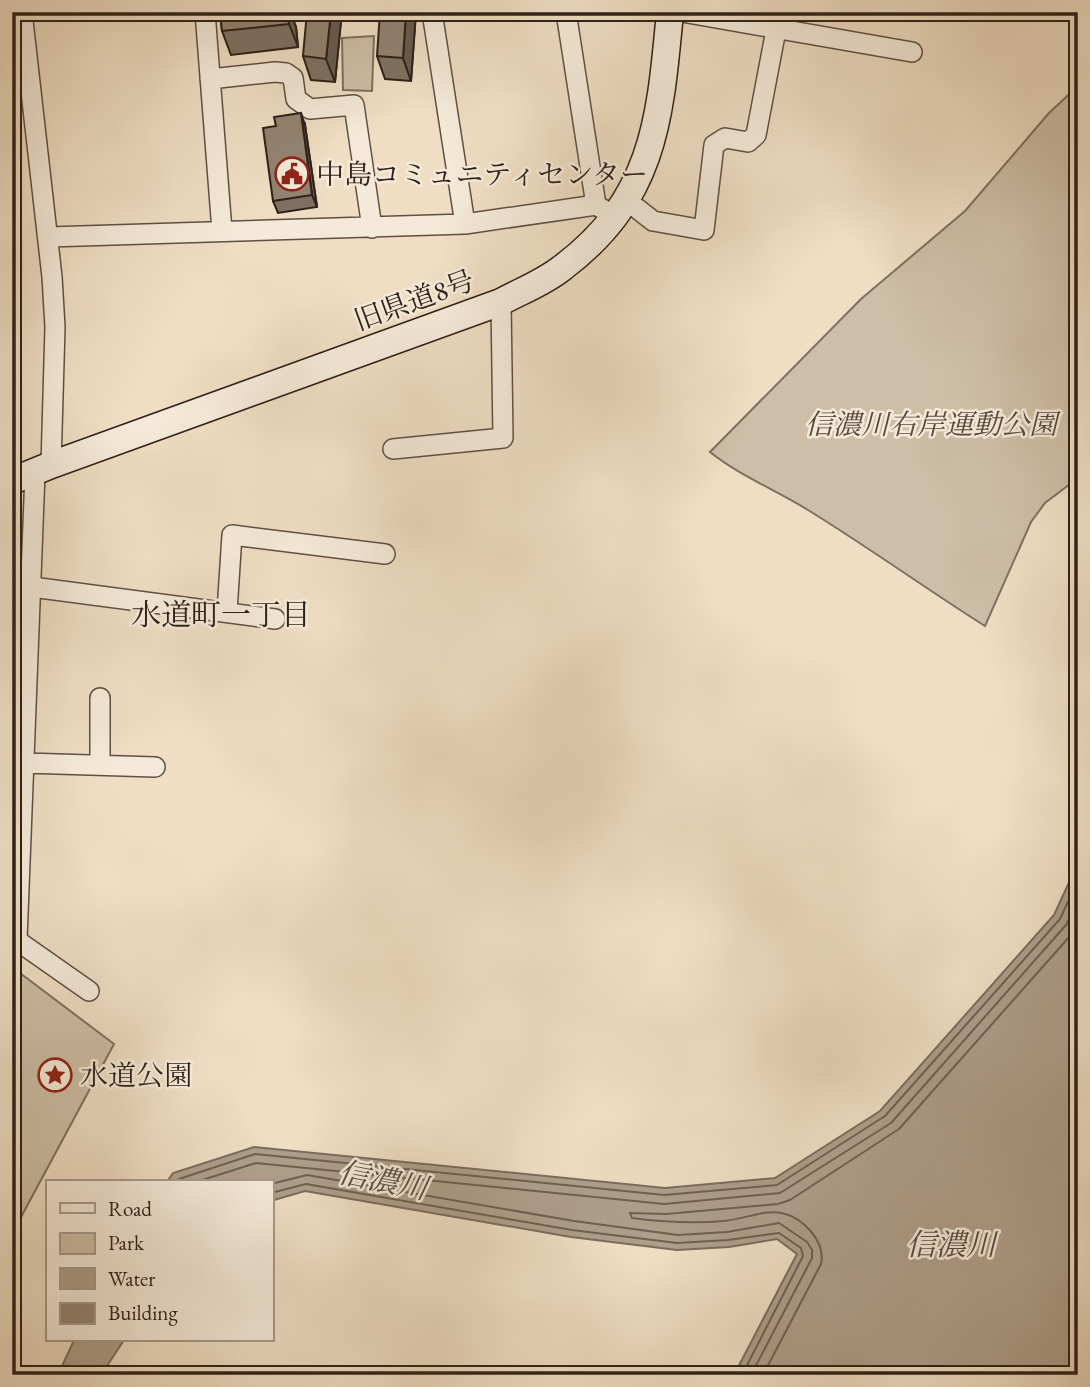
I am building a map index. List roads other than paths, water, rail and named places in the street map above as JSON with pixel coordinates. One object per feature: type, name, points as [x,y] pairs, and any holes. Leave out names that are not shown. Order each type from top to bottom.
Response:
[{"type":"street","points":[[22,12],[49,237],[55,327],[33,473],[32,587],[15,939],[89,991]]},
{"type":"street","points":[[205,12],[222,231]]},
{"type":"street","points":[[432,12],[465,224]]},
{"type":"street","points":[[566,12],[612,207]]},
{"type":"street","name":"旧県道8号","points":[[33,473],[500,302],[534,286],[561,269],[581,252],[612,207],[638,182],[658,120],[670,12]]},
{"type":"street","points":[[682,12],[912,52]]},
{"type":"street","points":[[49,237],[465,224],[612,207],[653,221],[704,230],[715,145],[725,138],[748,142],[756,135],[776,30]]},
{"type":"street","points":[[210,79],[286,73],[293,78],[296,99],[310,109],[354,105],[372,228]]},
{"type":"street","points":[[393,449],[503,438],[500,302]]},
{"type":"street","points":[[227,611],[232,535],[384,554]]},
{"type":"street","points":[[12,606],[20,595],[32,587],[275,618]]},
{"type":"street","points":[[100,698],[100,764]]},
{"type":"street","points":[[24,763],[155,767]]},
{"type":"water","name":"信濃川","points":[[1078,863],[1078,1375],[734,1375],[797,1254],[777,1239],[729,1247],[677,1250],[571,1237],[305,1191],[273,1200],[273,1180],[168,1180],[173,1173],[254,1147],[665,1188],[775,1178],[880,1111],[1054,915]]},
{"type":"water","points":[[73,1342],[123,1342],[101,1375],[58,1375]]},
{"type":"place","name":"中島コミュニティセンター","points":[[292,174]]},
{"type":"place","name":"水道公園","points":[[55,1075]]},
{"type":"district","name":"水道町一丁目","points":[[221,614]]},
{"type":"park label","name":"信濃川右岸運動公園","points":[[931,424]]}]
